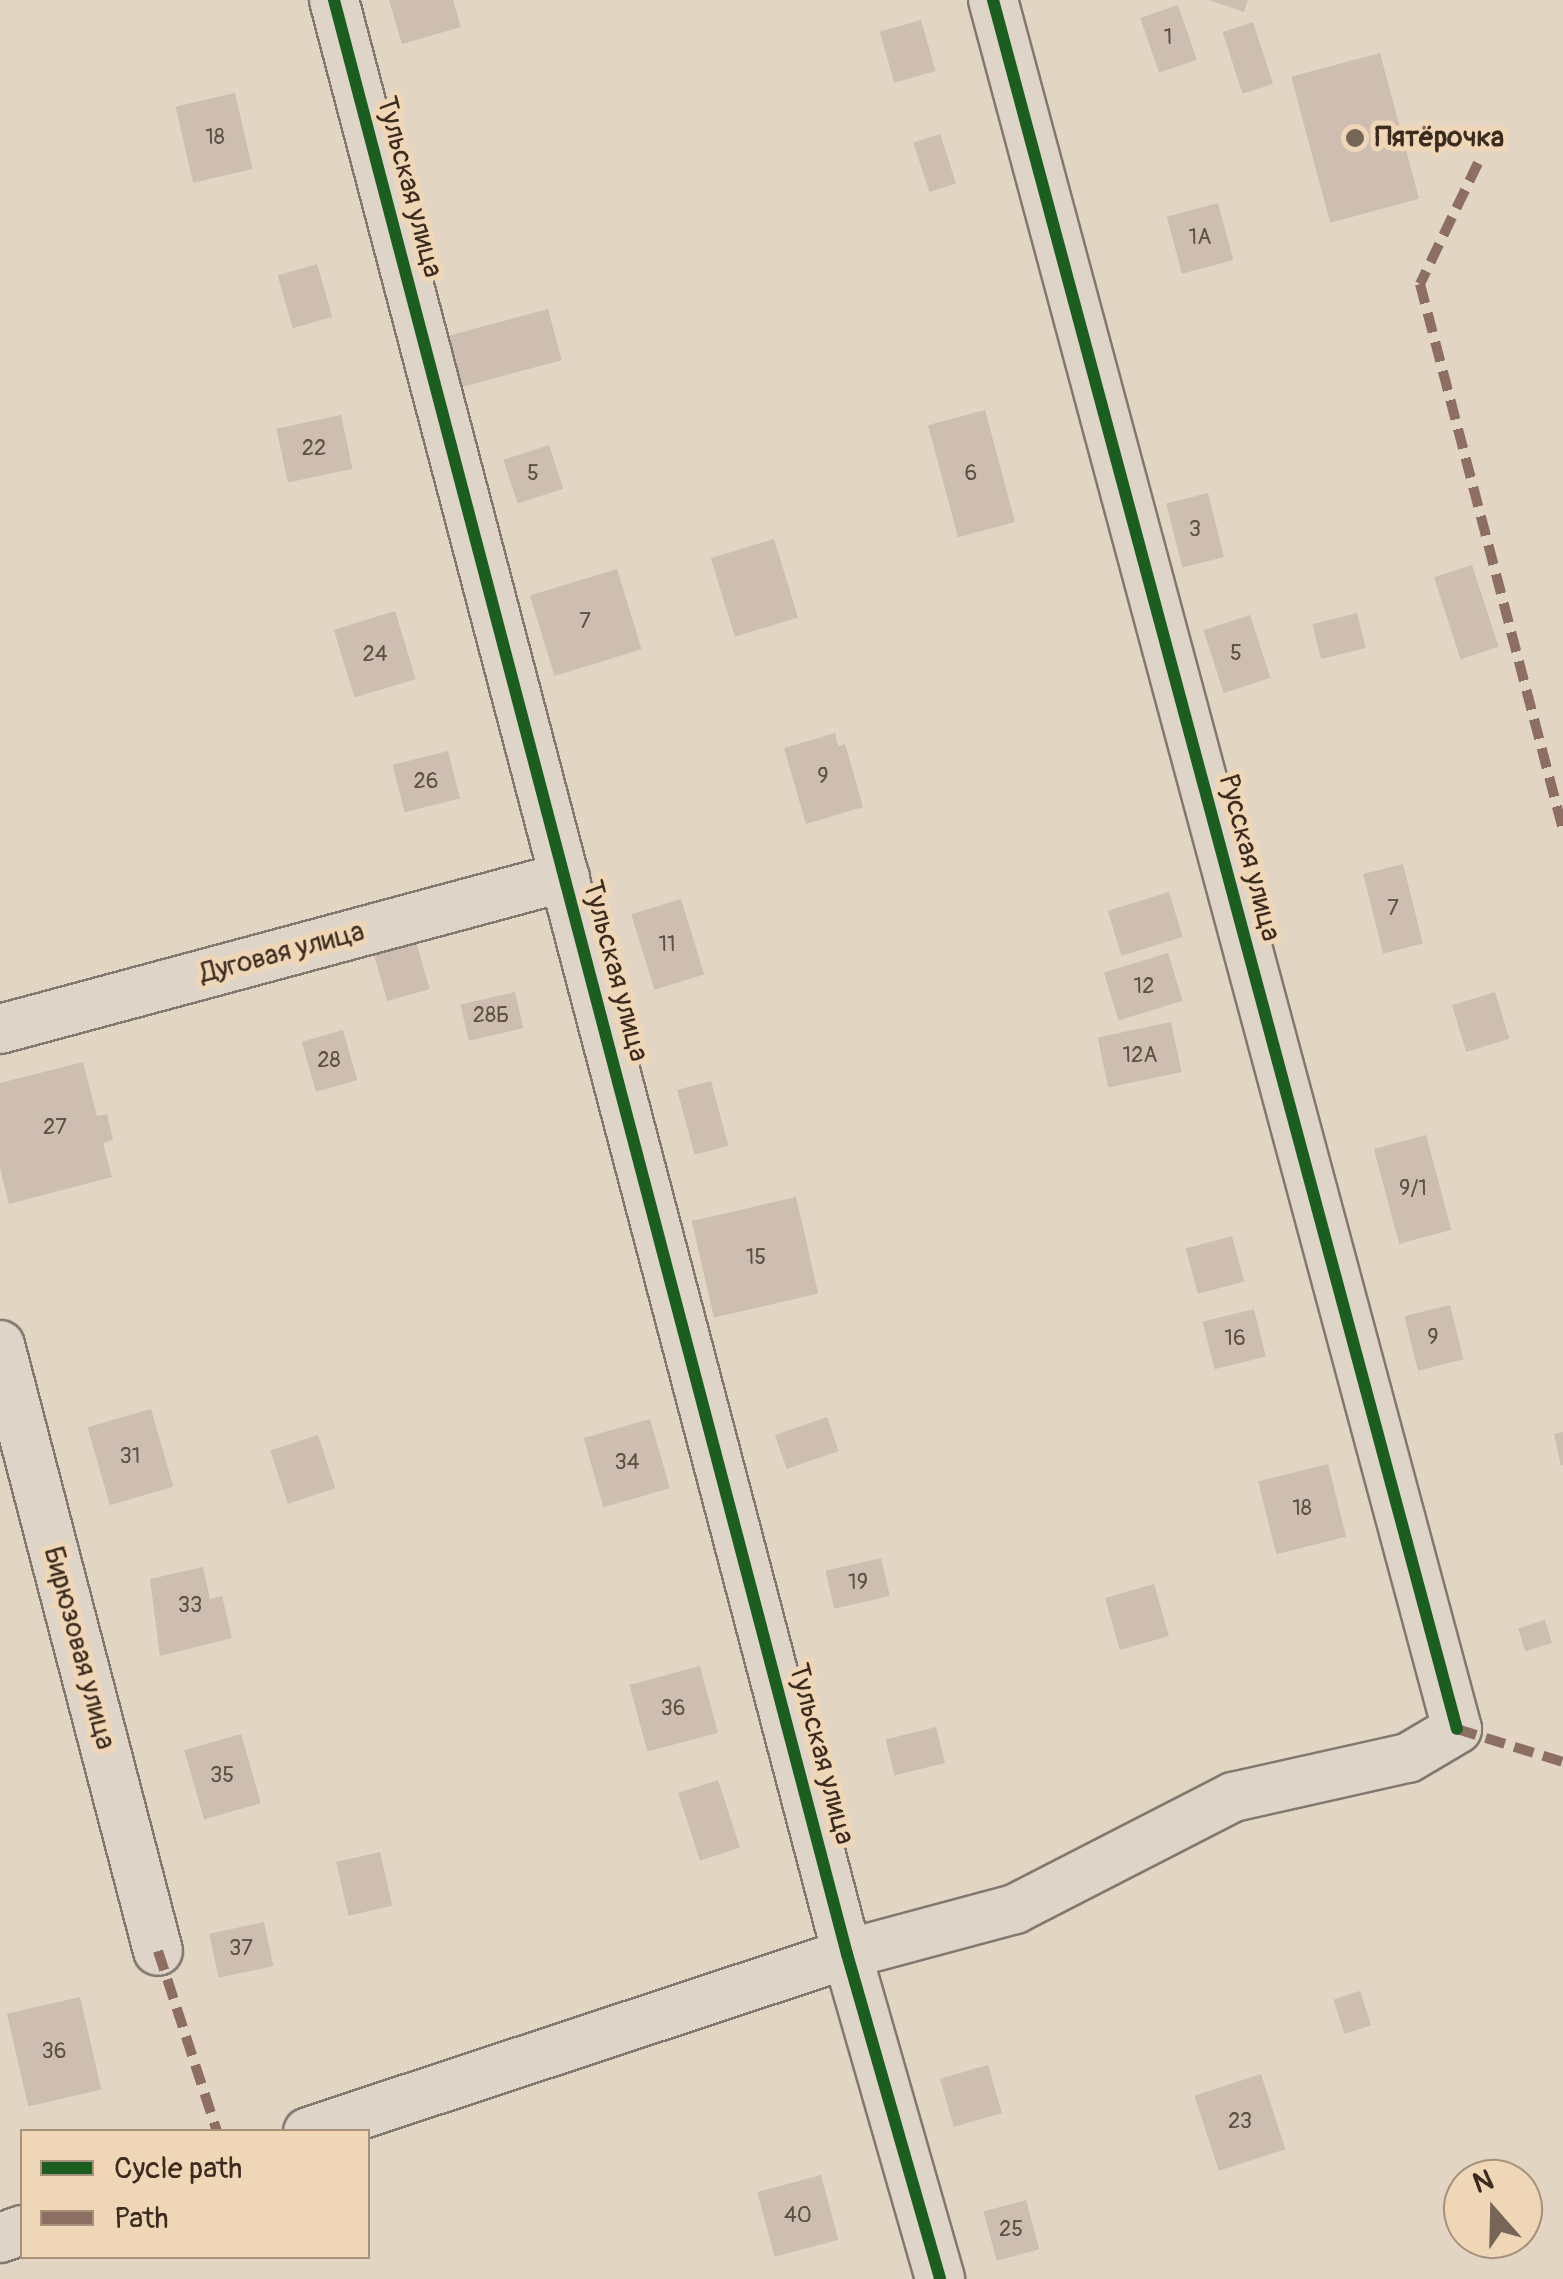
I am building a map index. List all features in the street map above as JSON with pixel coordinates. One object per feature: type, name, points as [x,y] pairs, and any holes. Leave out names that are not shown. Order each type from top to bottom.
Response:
[{"type":"street","name":"Тульская улица","points":[[334,0],[847,1954],[940,2279]]},
{"type":"street","name":"Русская улица","points":[[847,1954],[1015,1910],[1233,1798],[1408,1758],[1458,1729],[993,0]]},
{"type":"street","name":"Дуговая улица","points":[[0,1029],[565,877]]},
{"type":"street","name":"Бирюзовая улица","points":[[0,1345],[158,1951]]},
{"type":"street","points":[[317,2129],[847,1954]]},
{"type":"building","points":[[389,0],[453,0],[461,27],[402,44]]},
{"type":"building","points":[[1209,0],[1248,0],[1244,12]]},
{"type":"building","points":[[1178,5],[1197,60],[1159,73],[1140,18]]},
{"type":"building","points":[[921,20],[936,71],[894,83],[880,32]]},
{"type":"building","points":[[1253,22],[1273,84],[1243,94],[1223,32]]},
{"type":"building","name":"Пятёрочка","points":[[1380,53],[1419,199],[1330,223],[1291,77]]},
{"type":"building","points":[[235,93],[253,169],[193,183],[176,107]]},
{"type":"building","points":[[940,134],[956,183],[929,192],[913,143]]},
{"type":"building","points":[[1218,203],[1233,260],[1182,274],[1167,217]]},
{"type":"building","points":[[317,264],[332,317],[293,328],[278,275]]},
{"type":"building","points":[[548,309],[562,360],[458,388],[445,337]]},
{"type":"building","points":[[985,410],[1015,522],[958,537],[928,425]]},
{"type":"building","points":[[341,415],[352,469],[288,483],[276,429]]},
{"type":"building","points":[[549,445],[563,489],[518,504],[503,460]]},
{"type":"building","points":[[1208,493],[1224,557],[1182,567],[1166,503]]},
{"type":"building","points":[[774,539],[798,617],[735,637],[711,558]]},
{"type":"building","points":[[1472,565],[1499,647],[1461,659],[1434,577]]},
{"type":"building","points":[[617,569],[642,649],[555,676],[530,596]]},
{"type":"building","points":[[395,611],[416,679],[355,698],[334,630]]},
{"type":"building","points":[[1357,613],[1366,648],[1321,659],[1312,624]]},
{"type":"building","points":[[1250,615],[1270,678],[1224,693],[1203,630]]},
{"type":"building","points":[[835,733],[838,746],[845,744],[863,807],[806,824],[784,748]]},
{"type":"building","points":[[448,751],[460,799],[405,812],[393,765]]},
{"type":"building","points":[[1403,864],[1423,944],[1383,953],[1363,874]]},
{"type":"building","points":[[1169,892],[1183,937],[1122,956],[1108,911]]},
{"type":"building","points":[[681,899],[704,975],[654,990],[631,914]]},
{"type":"building","points":[[415,938],[430,989],[387,1001],[373,950]]},
{"type":"building","points":[[1168,953],[1183,1001],[1119,1020],[1104,973]]},
{"type":"building","points":[[515,992],[523,1028],[469,1041],[460,1005]]},
{"type":"building","points":[[1495,992],[1509,1039],[1466,1052],[1452,1005]]},
{"type":"building","points":[[1171,1022],[1182,1072],[1108,1087],[1098,1038]]},
{"type":"building","points":[[343,1030],[357,1080],[316,1092],[302,1042]]},
{"type":"building","points":[[83,1062],[97,1116],[107,1114],[113,1140],[103,1143],[112,1177],[9,1204],[0,1168],[0,1083]]},
{"type":"building","points":[[711,1081],[728,1146],[695,1155],[677,1090]]},
{"type":"building","points":[[1426,1135],[1451,1230],[1399,1244],[1374,1149]]},
{"type":"building","points":[[796,1197],[818,1293],[714,1318],[692,1221]]},
{"type":"building","points":[[1232,1236],[1244,1281],[1198,1294],[1186,1248]]},
{"type":"building","points":[[1450,1305],[1464,1359],[1418,1371],[1404,1316]]},
{"type":"building","points":[[1254,1309],[1266,1357],[1214,1369],[1203,1322]]},
{"type":"building","points":[[151,1409],[173,1487],[110,1505],[88,1427]]},
{"type":"building","points":[[827,1417],[839,1451],[787,1469],[775,1435]]},
{"type":"building","points":[[650,1419],[670,1488],[604,1507],[584,1438]]},
{"type":"building","points":[[1563,1432],[1563,1465],[1561,1466],[1554,1434]]},
{"type":"building","points":[[318,1435],[335,1488],[288,1504],[270,1450]]},
{"type":"building","points":[[1328,1464],[1346,1537],[1276,1554],[1258,1481]]},
{"type":"building","points":[[881,1558],[890,1596],[834,1609],[825,1571]]},
{"type":"building","points":[[203,1567],[210,1599],[222,1596],[232,1638],[160,1656],[150,1579]]},
{"type":"building","points":[[1154,1584],[1169,1636],[1120,1650],[1105,1598]]},
{"type":"building","points":[[1545,1620],[1552,1643],[1525,1651],[1518,1628]]},
{"type":"building","points":[[700,1666],[718,1733],[647,1752],[629,1685]]},
{"type":"building","points":[[936,1727],[945,1763],[894,1775],[886,1740]]},
{"type":"building","points":[[241,1734],[261,1803],[204,1819],[184,1750]]},
{"type":"building","points":[[718,1780],[740,1848],[700,1861],[678,1793]]},
{"type":"building","points":[[380,1852],[392,1906],[349,1916],[336,1862]]},
{"type":"building","points":[[264,1922],[273,1966],[219,1978],[209,1934]]},
{"type":"building","points":[[1360,1991],[1371,2025],[1344,2034],[1333,2000]]},
{"type":"building","points":[[80,1997],[101,2090],[28,2106],[7,2014]]},
{"type":"building","points":[[988,2065],[1002,2113],[954,2127],[940,2079]]},
{"type":"building","points":[[1261,2074],[1285,2149],[1219,2171],[1194,2096]]},
{"type":"building","points":[[821,2175],[838,2240],[775,2257],[757,2192]]},
{"type":"building","points":[[1026,2200],[1039,2249],[997,2261],[983,2211]]},
{"type":"marked path","points":[[1478,163],[1420,284],[1563,830]]},
{"type":"marked path","points":[[1457,1729],[1563,1762]]},
{"type":"marked path","points":[[158,1951],[216,2129]]},
{"type":"cycle path","points":[[334,0],[847,1954],[940,2279]]},
{"type":"cycle path","points":[[993,0],[1457,1729]]},
{"type":"place","name":"Пятёрочка","points":[[1355,138]]}]
